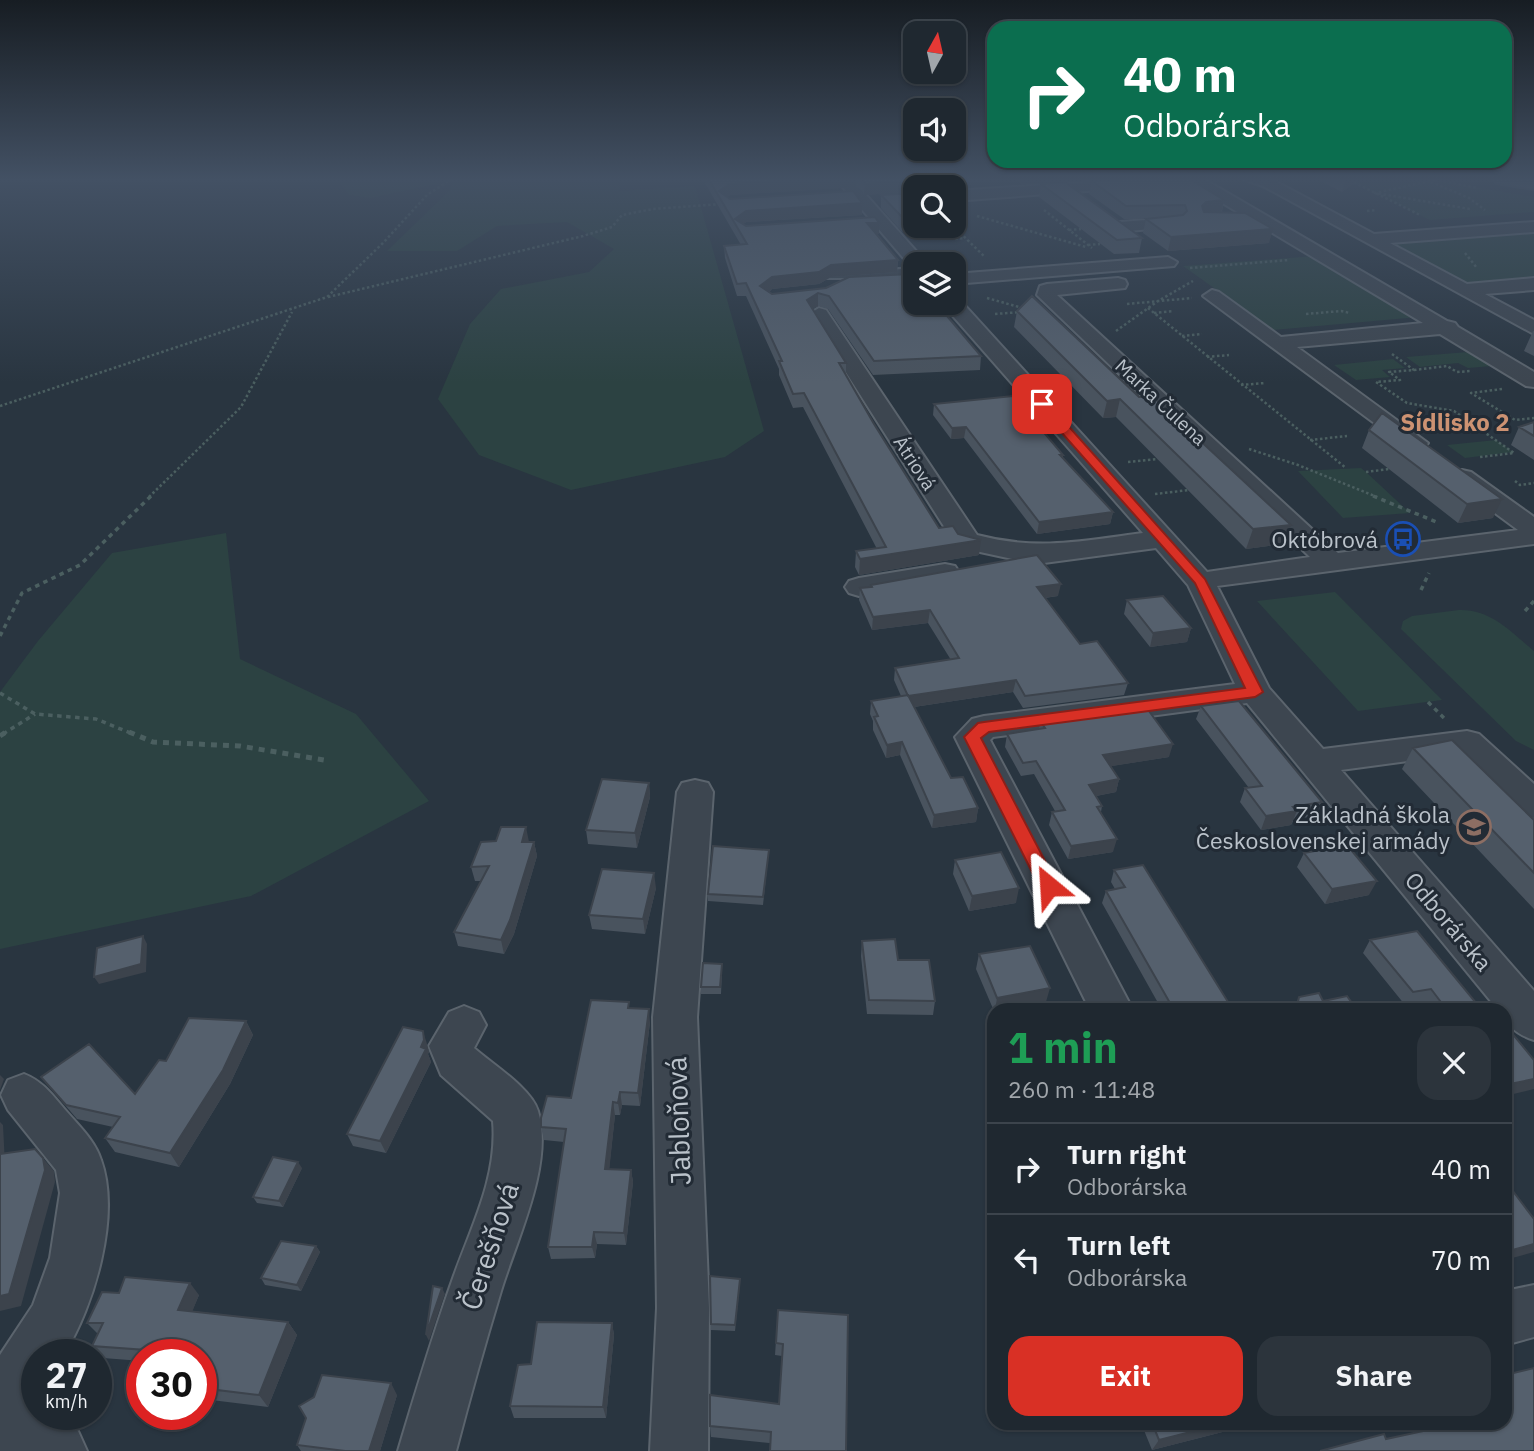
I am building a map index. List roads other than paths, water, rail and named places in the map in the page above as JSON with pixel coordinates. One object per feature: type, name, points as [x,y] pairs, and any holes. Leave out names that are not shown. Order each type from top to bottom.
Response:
[{"type":"street","points":[[966,278],[1173,265],[1146,246]]},
{"type":"street","points":[[1303,246],[1534,381]]},
{"type":"street","points":[[1325,246],[1534,365]]},
{"type":"street","points":[[1383,246],[1527,325]]},
{"type":"street","points":[[822,293],[859,272],[865,276],[903,274]]},
{"type":"street","points":[[822,293],[848,282],[903,280]]},
{"type":"street","name":"Marka Čulena","points":[[1118,284],[1047,290],[1046,295],[1332,562]]},
{"type":"street","points":[[1464,290],[1534,284]]},
{"type":"street","name":"Átriová","points":[[822,293],[967,541],[1001,550],[1049,554]]},
{"type":"street","points":[[1212,296],[1534,529]]},
{"type":"street","points":[[964,315],[1162,539]]},
{"type":"street","points":[[1278,343],[1442,327],[1527,325]]},
{"type":"street","points":[[1201,582],[1534,536]]},
{"type":"street","points":[[859,587],[1049,554],[1162,539]]},
{"type":"street","name":"Odborárska","points":[[1162,539],[1201,582],[1255,692],[1534,1022]]},
{"type":"street","points":[[1108,1003],[972,737],[984,727],[1255,692]]},
{"type":"street","points":[[1314,762],[1467,742],[1534,805]]},
{"type":"street","name":"Jabloňová","points":[[679,1451],[683,1308],[675,1017],[695,792]]},
{"type":"street","name":"Čerešňová","points":[[427,1451],[447,1374],[479,1278],[506,1210],[518,1138],[515,1111],[457,1061],[451,1046],[464,1026]]},
{"type":"street","points":[[24,1095],[78,1161],[84,1192],[76,1258],[54,1321],[1,1420],[58,1451]]},
{"type":"street","points":[[1512,1316],[1534,1311]]},
{"type":"place","name":"Októbrová","points":[[1403,539]]},
{"type":"place","name":"Základná škola Československej armády","points":[[1474,827]]},
{"type":"district","name":"Sídlisko 2","points":[[1455,422]]}]
